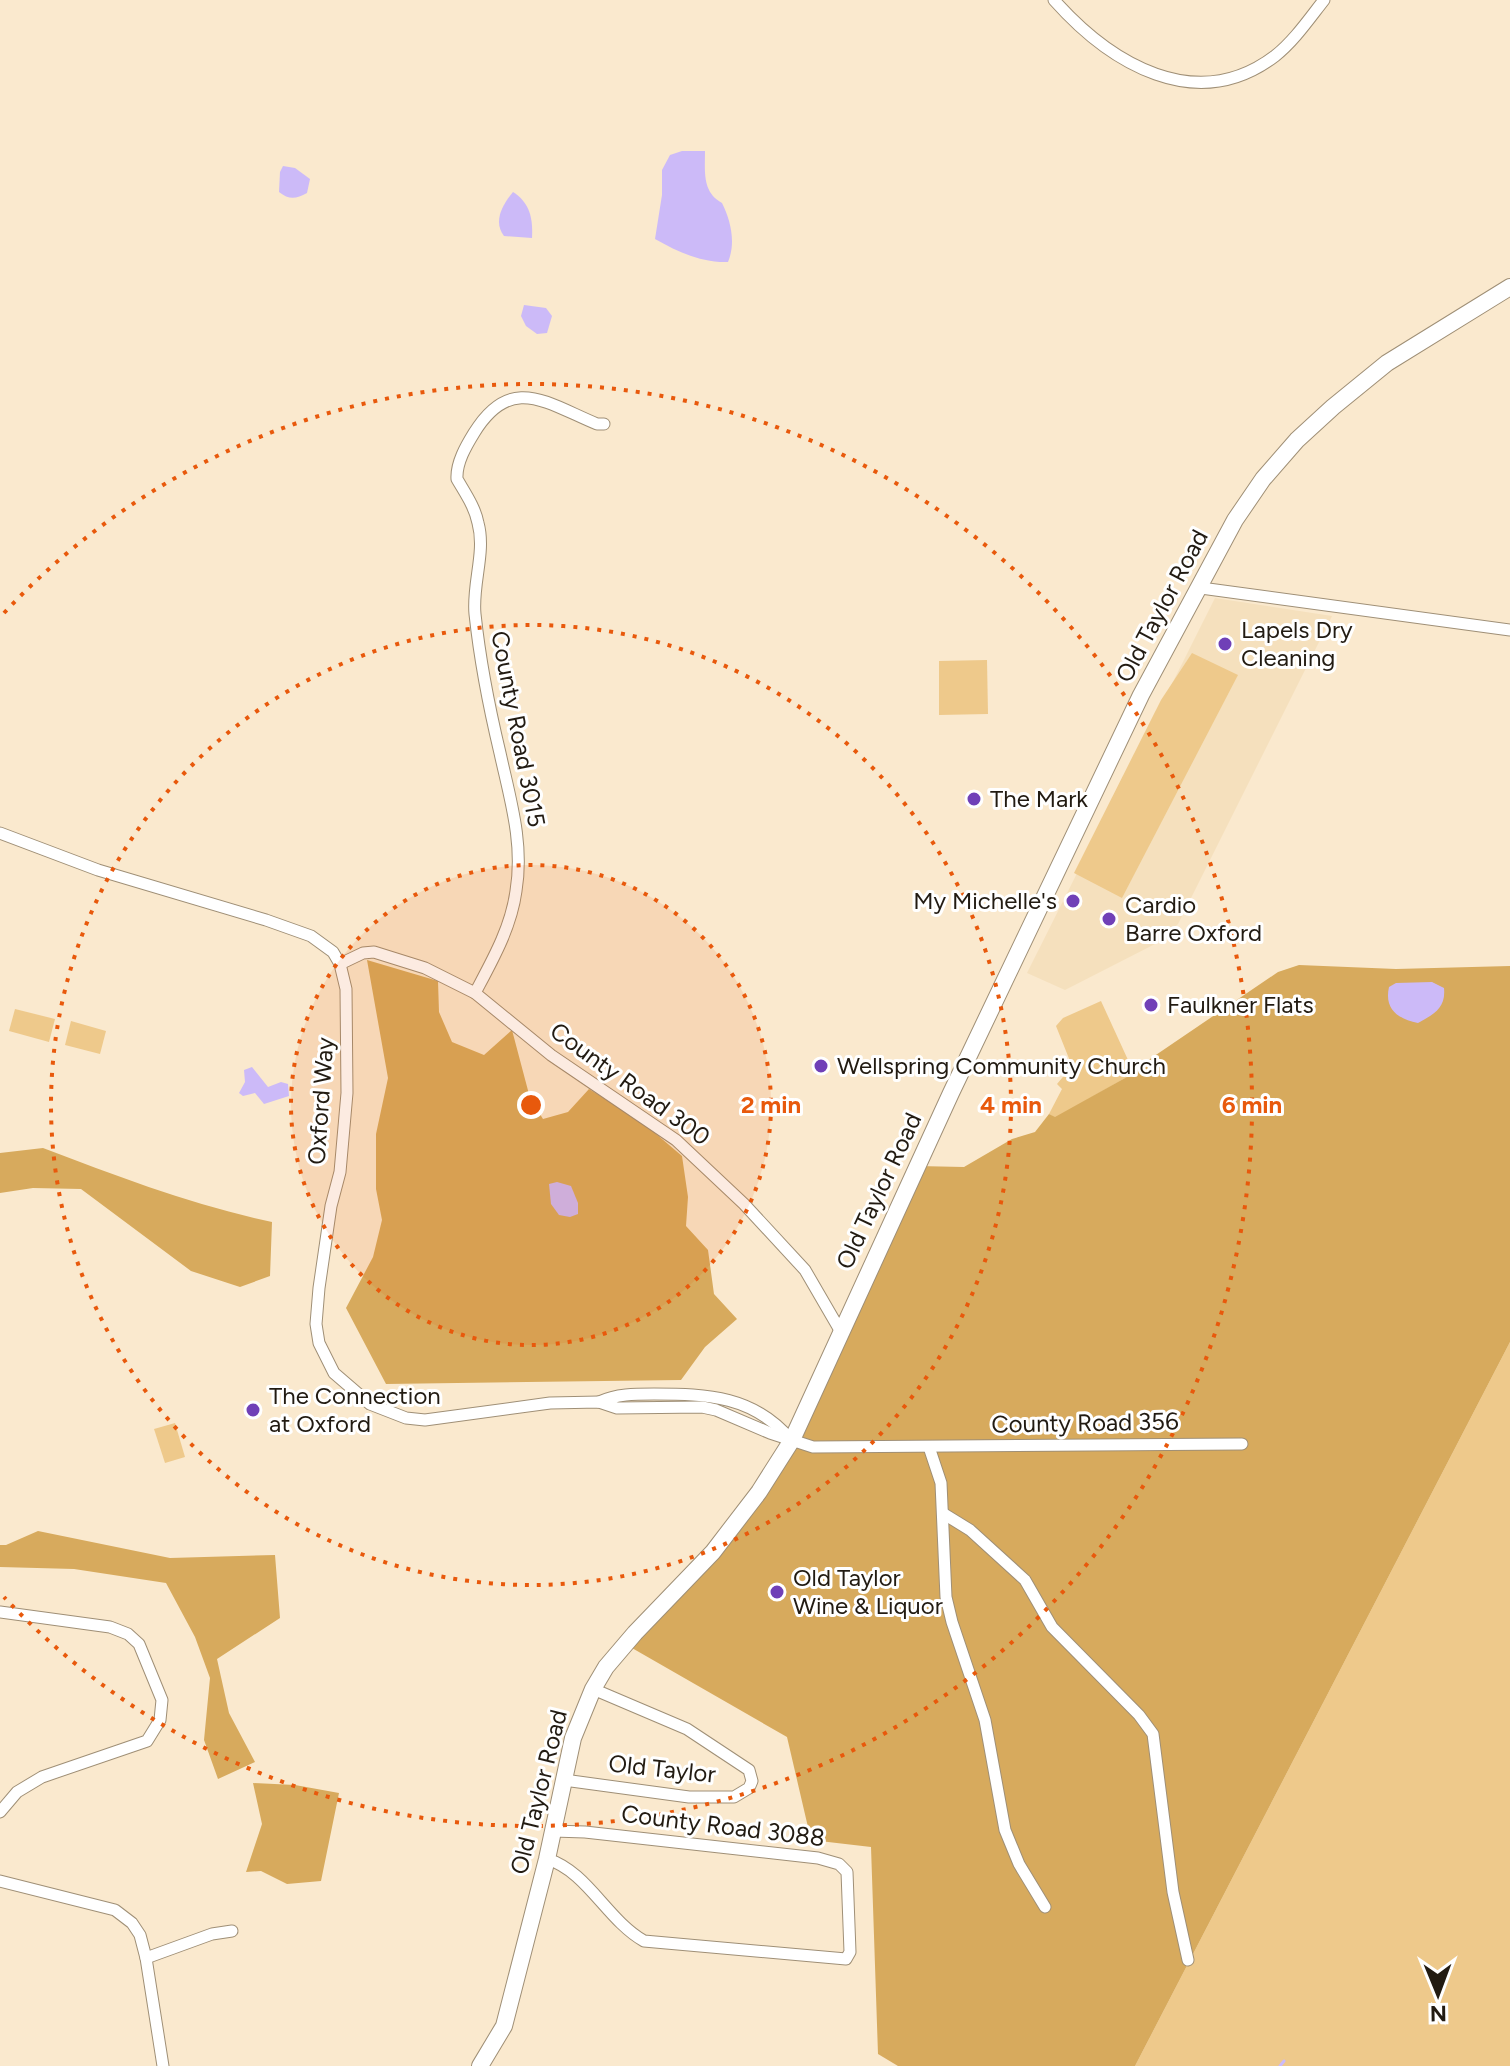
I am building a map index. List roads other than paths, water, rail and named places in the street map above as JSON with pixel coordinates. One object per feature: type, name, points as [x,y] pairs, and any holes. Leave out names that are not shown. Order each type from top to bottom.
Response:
[{"type":"street","points":[[1054,0],[1068,16],[1126,61],[1160,78],[1204,83],[1232,78],[1274,56],[1298,33],[1324,0]]},
{"type":"street","name":"Old Taylor Road","points":[[480,2066],[504,2026],[547,1859],[573,1738],[593,1689],[606,1667],[635,1633],[713,1552],[759,1492],[792,1440],[951,1093],[1141,695],[1235,520],[1263,479],[1297,440],[1387,363],[1510,287]]},
{"type":"street","name":"County Road 3015","points":[[475,993],[501,944],[514,900],[518,845],[514,808],[493,721],[476,623],[479,523],[457,479],[457,471],[471,437],[483,419],[495,406],[510,398],[540,400],[597,424],[604,424]]},
{"type":"street","points":[[1201,588],[1510,630]]},
{"type":"street","points":[[0,833],[98,870],[311,936],[325,944],[340,964]]},
{"type":"street","name":"County Road 300","points":[[340,964],[363,953],[374,952],[425,968],[475,993],[551,1055],[676,1140],[744,1204],[805,1270],[841,1332]]},
{"type":"street","name":"Oxford Way","points":[[340,964],[348,1005],[345,1129],[316,1324],[319,1343],[334,1373],[370,1404],[406,1418],[425,1420],[550,1403],[599,1402],[617,1408],[716,1410],[792,1440]]},
{"type":"street","name":"County Road 356","points":[[792,1440],[813,1447],[1242,1444]]},
{"type":"street","points":[[929,1447],[941,1483],[946,1597],[952,1622],[985,1720],[1005,1830],[1019,1864],[1045,1907]]},
{"type":"street","points":[[944,1514],[970,1530],[1025,1580],[1052,1627],[1139,1715],[1153,1734],[1173,1892],[1188,1960]]},
{"type":"street","points":[[0,1612],[110,1627],[128,1634],[139,1644],[162,1700],[160,1720],[147,1741],[42,1777],[17,1792],[0,1812]]},
{"type":"street","name":"Old Taylor","points":[[564,1780],[689,1797],[734,1797],[749,1788],[752,1781],[749,1770],[687,1729],[593,1689]]},
{"type":"street","name":"County Road 3088","points":[[547,1859],[564,1864],[628,1932],[644,1941],[846,1959],[850,1952],[847,1872],[839,1864],[818,1858],[553,1831]]},
{"type":"street","points":[[0,1881],[115,1910],[132,1923],[140,1935],[146,1958],[163,2066]]},
{"type":"street","points":[[146,1958],[212,1934],[232,1931]]},
{"type":"waterway","points":[[1280,2066],[1284,2061]]},
{"type":"place","name":"Lapels Dry Cleaning","points":[[1225,644]]},
{"type":"place","name":"The Mark","points":[[974,799]]},
{"type":"place","name":"My Michelle's","points":[[1073,901]]},
{"type":"place","name":"Cardio Barre Oxford","points":[[1109,919]]},
{"type":"place","name":"Faulkner Flats","points":[[1151,1005]]},
{"type":"place","name":"Wellspring Community Church","points":[[821,1066]]},
{"type":"place","name":"The Connection at Oxford","points":[[253,1410]]},
{"type":"place","name":"Old Taylor Wine & Liquor","points":[[777,1592]]}]
